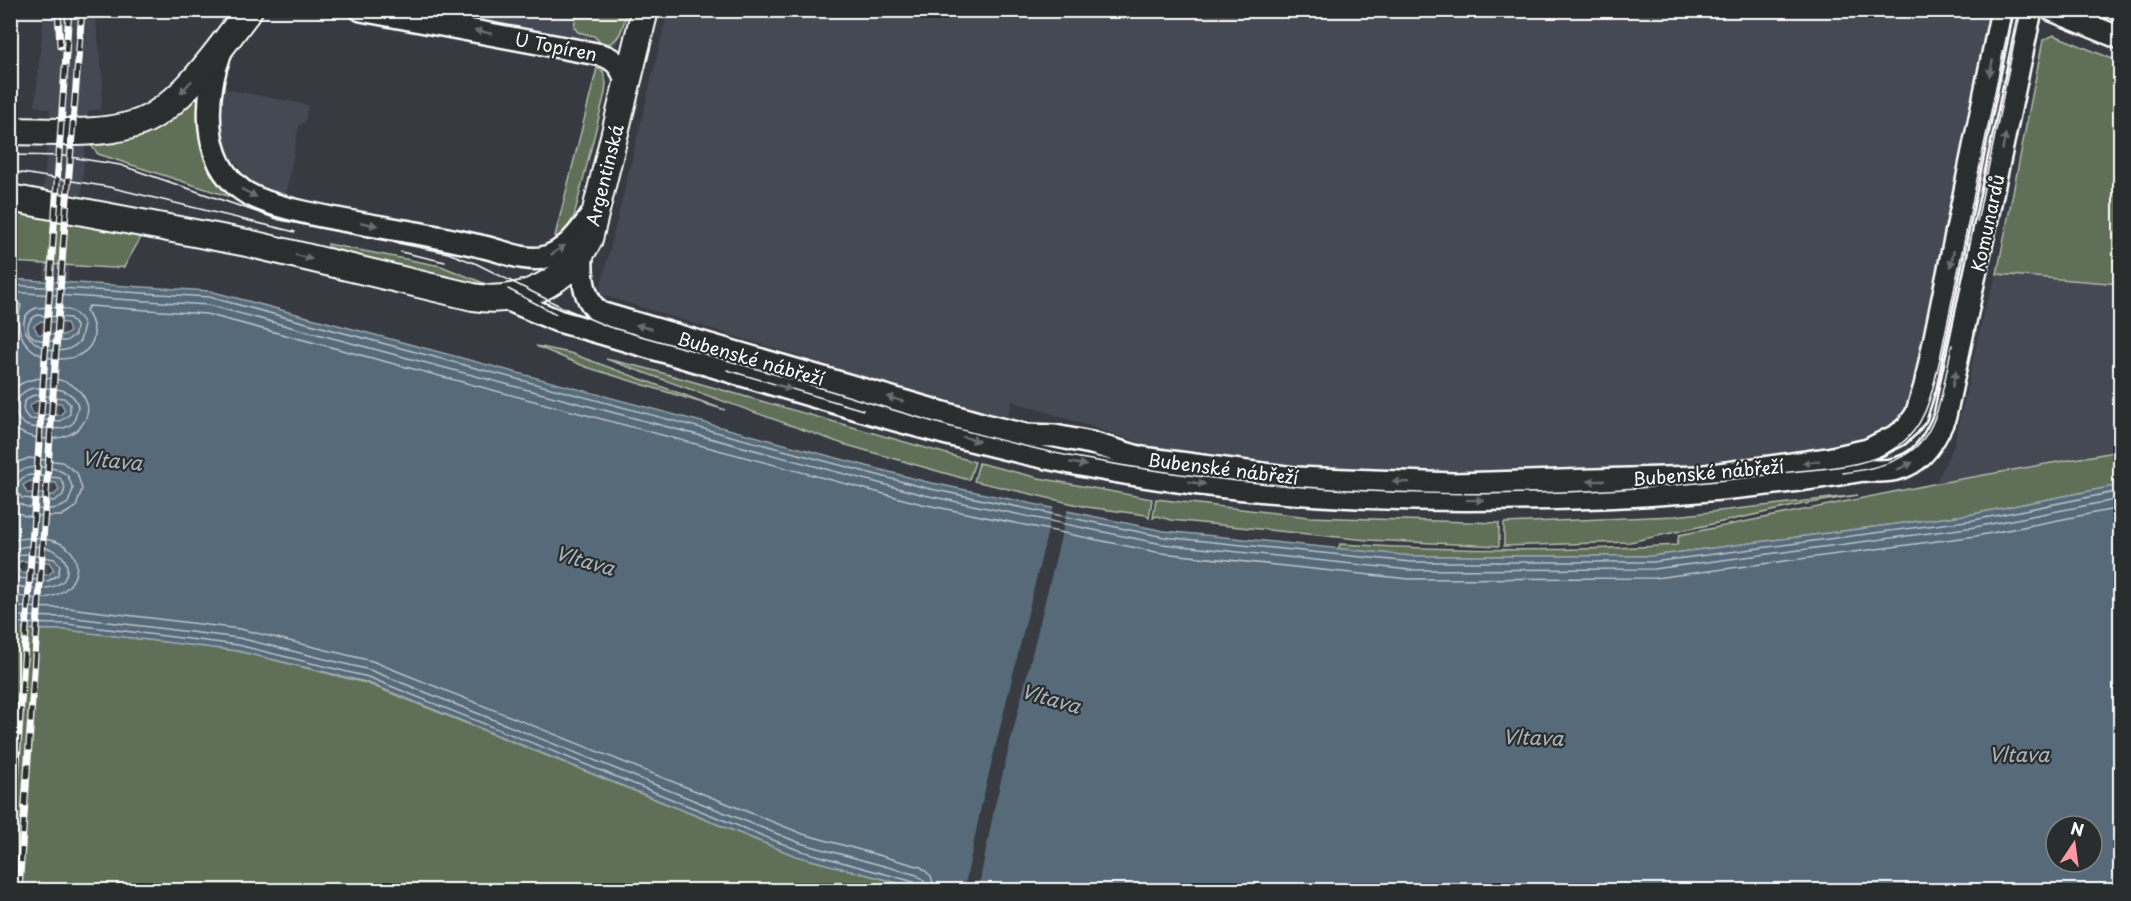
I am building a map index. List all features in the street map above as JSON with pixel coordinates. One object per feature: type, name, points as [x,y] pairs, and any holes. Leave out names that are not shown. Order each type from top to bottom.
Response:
[{"type":"main road","points":[[10,131],[64,132],[119,128],[147,119],[183,92],[249,10]]},
{"type":"main road","name":"Argentinská","points":[[509,300],[532,291],[561,275],[582,253],[597,208],[645,10]]},
{"type":"main road","points":[[10,182],[105,198],[247,243]]},
{"type":"main road","points":[[10,198],[247,243],[442,291],[490,300],[509,300]]},
{"type":"street","name":"U Topíren","points":[[362,10],[602,55],[617,63],[622,70],[626,85]]},
{"type":"street","name":"Komunardů","points":[[1916,415],[1925,386],[2002,10]]},
{"type":"street","name":"Komunardů","points":[[1938,434],[1945,416],[1963,334],[2031,10]]},
{"type":"street","points":[[2052,10],[2121,38]]},
{"type":"street","points":[[224,42],[212,81],[210,131],[224,171],[231,181],[251,196],[311,212],[486,247],[527,258],[549,256],[559,251],[576,237],[597,208]]},
{"type":"street","name":"Bubenské nábřeží","points":[[582,253],[582,274],[592,305],[600,313],[618,319],[1012,432],[1091,443],[1142,458],[1271,476],[1454,484],[1698,477],[1828,459],[1869,450],[1898,435],[1916,415]]},
{"type":"street","name":"Bubenské nábřeží","points":[[509,300],[558,321],[917,425],[1050,459],[1139,475],[1246,490],[1423,500],[1582,498],[1739,487],[1864,470],[1882,472],[1913,462],[1930,447],[1938,434]]},
{"type":"shaded area","points":[[44,11],[95,11],[103,83],[101,109],[88,111],[77,250],[70,251],[43,649],[11,890],[11,768],[46,249],[41,221],[50,109],[35,106]]},
{"type":"shaded area","points":[[399,11],[632,11],[615,48]]},
{"type":"shaded area","points":[[668,11],[1992,11],[1920,369],[1898,424],[1873,442],[1743,463],[1556,476],[1456,477],[1240,463],[1160,449],[1012,401],[1006,420],[599,294]]},
{"type":"shaded area","points":[[220,88],[308,105],[305,122],[299,125],[285,200],[249,180],[222,144],[217,117]]},
{"type":"shaded area","points":[[1997,274],[2120,284],[2120,451],[1936,483],[1954,445],[1984,310]]},
{"type":"green space","points":[[577,11],[627,11],[617,37],[609,44],[603,45],[594,36],[578,32],[574,27]]},
{"type":"green space","points":[[2086,11],[2120,11],[2120,25],[2088,12]]},
{"type":"green space","points":[[2054,35],[2120,62],[2120,284],[1997,274],[2043,40]]},
{"type":"green space","points":[[597,68],[603,71],[606,83],[605,93],[574,216],[566,231],[559,237],[555,236]]},
{"type":"green space","points":[[196,95],[203,97],[246,202],[98,154],[87,140]]},
{"type":"green space","points":[[10,210],[144,232],[124,267],[11,262]]},
{"type":"green space","points":[[328,244],[441,266],[486,284],[458,282],[328,247]]},
{"type":"green space","points":[[536,346],[570,353],[725,410],[586,367]]},
{"type":"green space","points":[[606,359],[645,368],[975,462],[969,480],[843,444]]},
{"type":"green space","points":[[2120,451],[2120,485],[1973,514],[1652,556],[1412,556],[1338,549],[1340,544],[1508,550],[1677,545],[1679,535],[1933,484]]},
{"type":"green space","points":[[979,463],[1039,478],[1152,499],[1149,518],[1146,515],[1087,507],[974,481]]},
{"type":"green space","points":[[1858,495],[1799,505],[1630,542],[1504,546],[1504,523],[1675,516]]},
{"type":"green space","points":[[1156,499],[1309,517],[1499,523],[1499,546],[1367,540],[1171,520],[1157,516],[1153,518]]},
{"type":"green space","points":[[11,629],[67,630],[238,651],[366,683],[796,856],[925,890],[11,890]]},
{"type":"water","name":"Vltava","points":[[10,279],[210,291],[927,482],[1164,531],[1412,556],[1652,556],[1973,514],[2120,485],[2120,890],[925,890],[796,856],[366,682],[238,651],[67,630],[11,629]],"holes":[[[41,321],[67,323],[70,332],[65,335],[38,334],[34,326]],[[36,401],[61,403],[65,410],[60,415],[33,414],[29,407]],[[30,481],[56,483],[59,490],[54,495],[27,493],[23,485]],[[20,561],[49,562],[54,570],[48,575],[21,573],[17,567]]]},
{"type":"pier","points":[[1054,505],[1068,508],[995,805],[978,890],[964,890],[982,802]]},
{"type":"tram line","points":[[10,155],[64,156],[120,165],[280,220],[448,253],[477,264],[564,308],[609,327],[946,426],[1074,457],[1249,482],[1338,489],[1427,493],[1606,490],[1694,483],[1842,466],[1886,454],[1908,438],[1927,407],[1940,359],[2012,10]]},
{"type":"tram line","points":[[1977,222],[2021,10]]},
{"type":"tram line","points":[[10,171],[109,187],[295,232]]},
{"type":"tram line","points":[[401,252],[445,262]]},
{"type":"tram line","points":[[508,289],[556,314]]},
{"type":"tram line","points":[[1843,473],[1874,467],[1897,459],[1914,449],[1926,435],[1935,418],[1941,398],[1952,345]]},
{"type":"tram line","points":[[727,370],[863,410]]},
{"type":"railway","points":[[58,10],[60,46]]},
{"type":"railway","points":[[10,862],[69,10]]},
{"type":"railway","points":[[19,890],[63,249],[82,10]]}]
